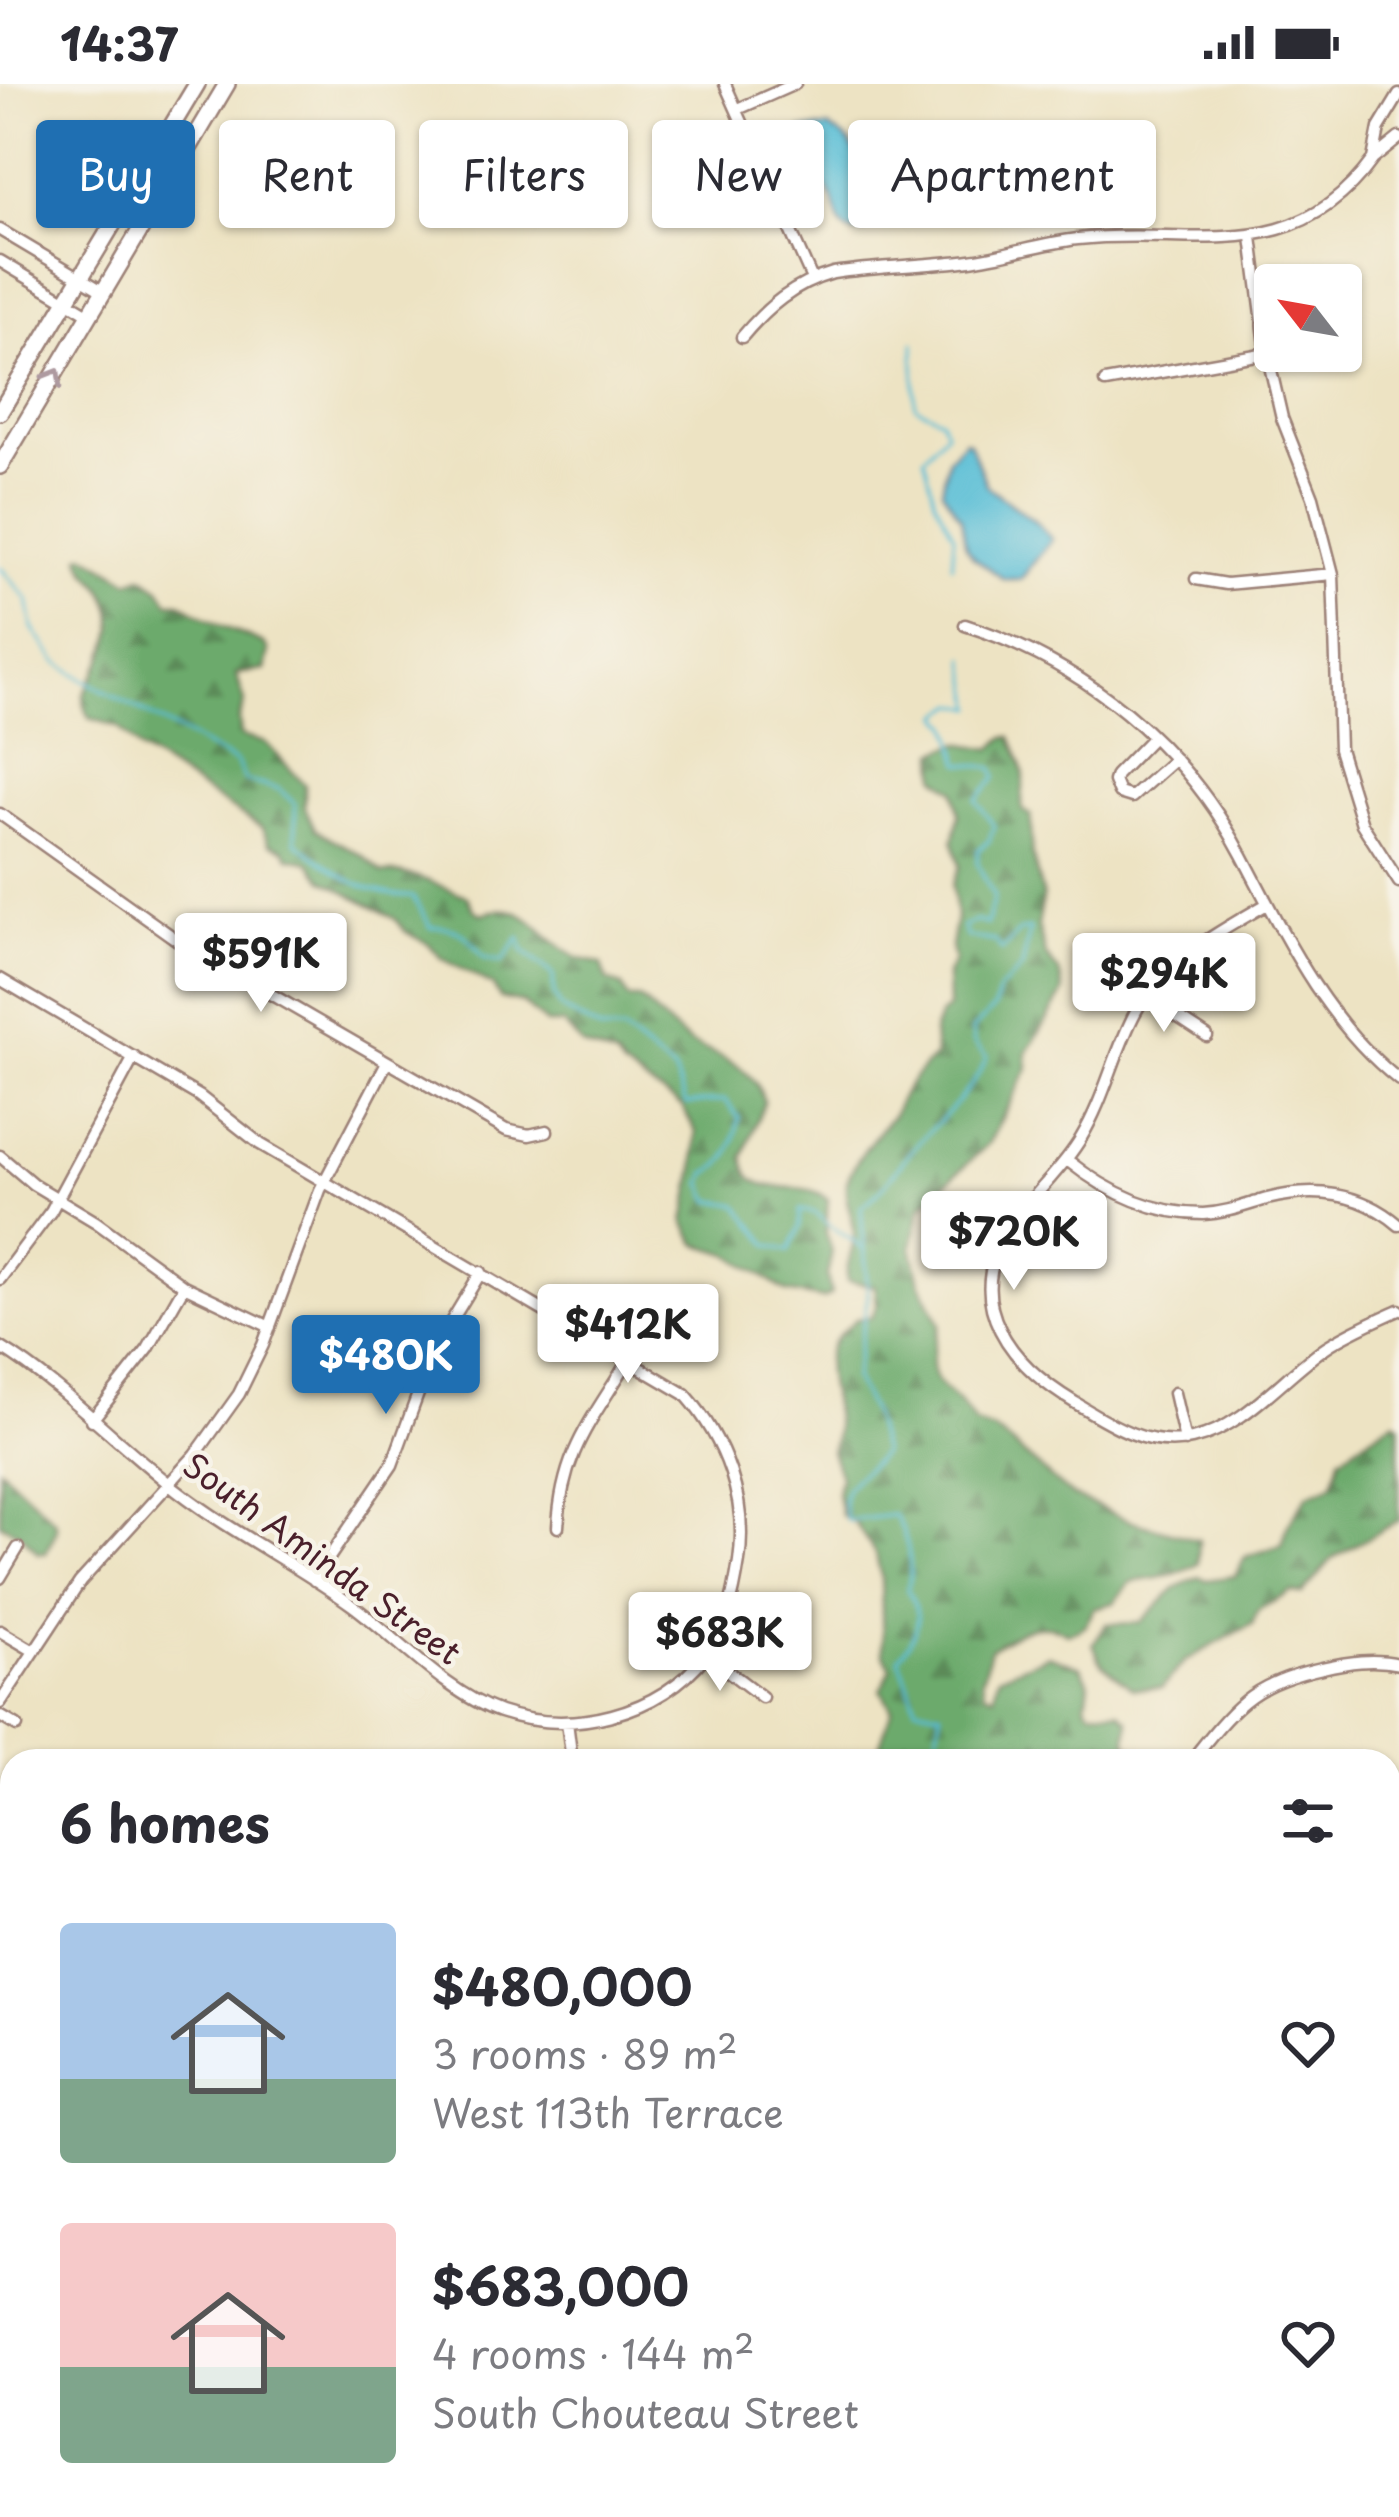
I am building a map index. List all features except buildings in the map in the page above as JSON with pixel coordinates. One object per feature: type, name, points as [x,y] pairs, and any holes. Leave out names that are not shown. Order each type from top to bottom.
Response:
[{"type":"main road","points":[[0,412],[197,84]]},
{"type":"main road","points":[[0,466],[227,84]]},
{"type":"street","points":[[725,84],[812,279]]},
{"type":"street","points":[[738,110],[795,84]]},
{"type":"street","points":[[1373,159],[1379,128],[1399,95]]},
{"type":"street","points":[[742,337],[776,301],[812,279],[880,266],[970,260],[1089,238],[1252,238],[1319,213],[1399,138]]},
{"type":"street","points":[[0,230],[104,292]]},
{"type":"street","points":[[1252,238],[1255,264]]},
{"type":"street","points":[[0,261],[90,315]]},
{"type":"street","points":[[1105,382],[1254,355]]},
{"type":"street","points":[[1271,372],[1333,574],[1339,749],[1362,824],[1399,882]]},
{"type":"street","points":[[1196,579],[1226,584],[1333,574]]},
{"type":"street","points":[[965,626],[997,635],[1076,674],[1116,702],[1153,737],[1213,808],[1314,987],[1335,1016],[1399,1080]]},
{"type":"street","points":[[1153,737],[1116,775],[1119,793],[1132,797],[1174,759]]},
{"type":"street","points":[[0,814],[177,940],[387,1062],[506,1130],[529,1136],[547,1131]]},
{"type":"street","points":[[1267,904],[1196,946],[1146,995],[1126,1031],[1100,1103],[1066,1160],[999,1247],[990,1291],[994,1317],[1016,1358],[1052,1389],[1117,1428],[1149,1438],[1185,1441],[1228,1424],[1328,1346],[1399,1310]]},
{"type":"street","points":[[0,997],[4,981],[199,1096],[260,1144],[686,1394],[711,1424],[730,1466],[742,1538],[727,1615],[707,1655],[762,1697]]},
{"type":"street","points":[[1146,995],[1207,1036]]},
{"type":"street","points":[[0,1279],[57,1199],[134,1057]]},
{"type":"street","points":[[0,1703],[80,1582],[196,1454],[239,1394],[270,1328],[324,1182],[387,1062]]},
{"type":"street","points":[[0,1156],[184,1286],[270,1328]]},
{"type":"street","points":[[1066,1160],[1120,1196],[1159,1209],[1207,1214],[1293,1193],[1327,1193],[1370,1205],[1399,1225]]},
{"type":"street","points":[[314,1580],[392,1465],[434,1350],[481,1272]]},
{"type":"street","points":[[92,1420],[148,1349],[184,1286]]},
{"type":"street","name":"South Aminda Street","points":[[0,1347],[168,1483],[349,1603],[460,1691],[499,1712],[590,1721],[647,1703],[673,1687],[707,1655]]},
{"type":"street","points":[[558,1527],[560,1488],[567,1465],[629,1359]]},
{"type":"street","points":[[1174,1393],[1185,1441]]},
{"type":"street","points":[[0,1578],[18,1548]]},
{"type":"street","points":[[0,1630],[34,1651]]},
{"type":"street","points":[[1200,1749],[1238,1703],[1264,1684],[1359,1661],[1399,1664]]},
{"type":"street","points":[[0,1716],[17,1726]]},
{"type":"street","points":[[566,1721],[570,1749]]},
{"type":"green space","points":[[81,556],[130,581],[142,576],[160,588],[169,602],[180,602],[264,644],[269,651],[265,670],[236,674],[245,702],[239,719],[241,736],[266,743],[305,785],[305,807],[315,829],[363,856],[382,873],[415,877],[467,896],[482,914],[510,910],[522,915],[574,956],[602,965],[607,980],[622,987],[628,999],[640,999],[687,1040],[753,1079],[764,1102],[743,1158],[747,1170],[759,1182],[809,1190],[828,1199],[831,1294],[823,1299],[787,1292],[729,1254],[697,1244],[685,1222],[696,1132],[682,1106],[624,1069],[616,1058],[583,1046],[563,1024],[546,1024],[523,1003],[500,998],[493,986],[441,958],[394,918],[324,880],[310,862],[289,857],[284,849],[269,843],[262,828],[140,750],[118,727],[90,718],[84,694],[110,641],[113,615],[101,587],[84,565]]},
{"type":"green space","points":[[1011,737],[1023,768],[1022,805],[1031,815],[1032,854],[1043,897],[1038,926],[1064,992],[1027,1053],[1028,1068],[989,1143],[921,1207],[912,1246],[920,1282],[940,1324],[934,1375],[975,1424],[994,1430],[1072,1496],[1128,1520],[1199,1540],[1198,1564],[1131,1582],[1114,1603],[1094,1608],[1078,1630],[1067,1633],[1037,1626],[990,1649],[982,1680],[985,1692],[994,1695],[998,1676],[1048,1655],[1081,1667],[1089,1682],[1086,1704],[1091,1710],[1119,1711],[1129,1721],[1127,1743],[1134,1749],[878,1749],[892,1710],[881,1690],[891,1668],[883,1653],[881,1577],[876,1555],[855,1523],[841,1515],[840,1477],[831,1451],[835,1425],[827,1372],[830,1348],[856,1319],[872,1317],[877,1304],[875,1286],[847,1281],[854,1234],[846,1187],[864,1151],[911,1082],[935,1056],[933,1032],[948,1008],[947,974],[954,961],[951,947],[956,917],[952,886],[960,866],[953,842],[959,814],[954,790],[937,777],[936,752],[959,743],[992,749]]},
{"type":"green space","points":[[1394,1420],[1399,1423],[1399,1520],[1333,1558],[1302,1594],[1291,1592],[1258,1610],[1252,1624],[1185,1661],[1162,1688],[1132,1688],[1101,1663],[1093,1644],[1106,1624],[1141,1623],[1175,1588],[1199,1577],[1235,1576],[1245,1557],[1282,1545],[1288,1525],[1308,1494],[1332,1482],[1340,1457]]},
{"type":"green space","points":[[0,1468],[55,1521],[57,1529],[46,1553],[38,1553],[22,1535],[0,1523]]},
{"type":"water","points":[[824,128],[848,142],[848,228],[866,230],[849,232],[842,226],[824,186]]},
{"type":"water","points":[[965,440],[987,486],[1052,539],[1021,579],[1004,579],[973,557],[966,547],[961,518],[942,490],[948,458]]},
{"type":"waterway","points":[[914,343],[915,406],[941,419],[946,431],[924,457],[935,500],[954,535],[952,565]]},
{"type":"waterway","points":[[0,567],[28,600],[33,628],[56,661],[237,763],[245,781],[279,789],[295,804],[296,842],[325,864],[363,886],[413,897],[431,927],[462,934],[484,958],[502,962],[520,937],[523,951],[553,975],[554,996],[562,1009],[601,1031],[623,1032],[674,1072],[686,1104],[725,1100],[739,1118],[730,1151],[703,1183],[711,1200],[738,1205],[769,1245],[789,1251],[800,1227],[800,1210],[816,1213],[865,1251]]},
{"type":"waterway","points":[[929,1749],[937,1739],[941,1712],[916,1706],[899,1658],[915,1632],[917,1618],[907,1589],[906,1541],[894,1515],[847,1521],[844,1497],[851,1482],[882,1453],[871,1411],[854,1379],[868,1295],[861,1207],[980,1071],[987,1057],[974,1043],[972,1030],[994,1008],[999,990],[1022,968],[1030,929],[1020,931],[1002,951],[995,941],[967,937],[963,927],[976,921],[987,924],[994,897],[977,863],[978,850],[989,841],[994,826],[976,800],[996,778],[993,768],[961,763],[950,725],[941,715],[957,704],[975,708],[966,658]]}]
